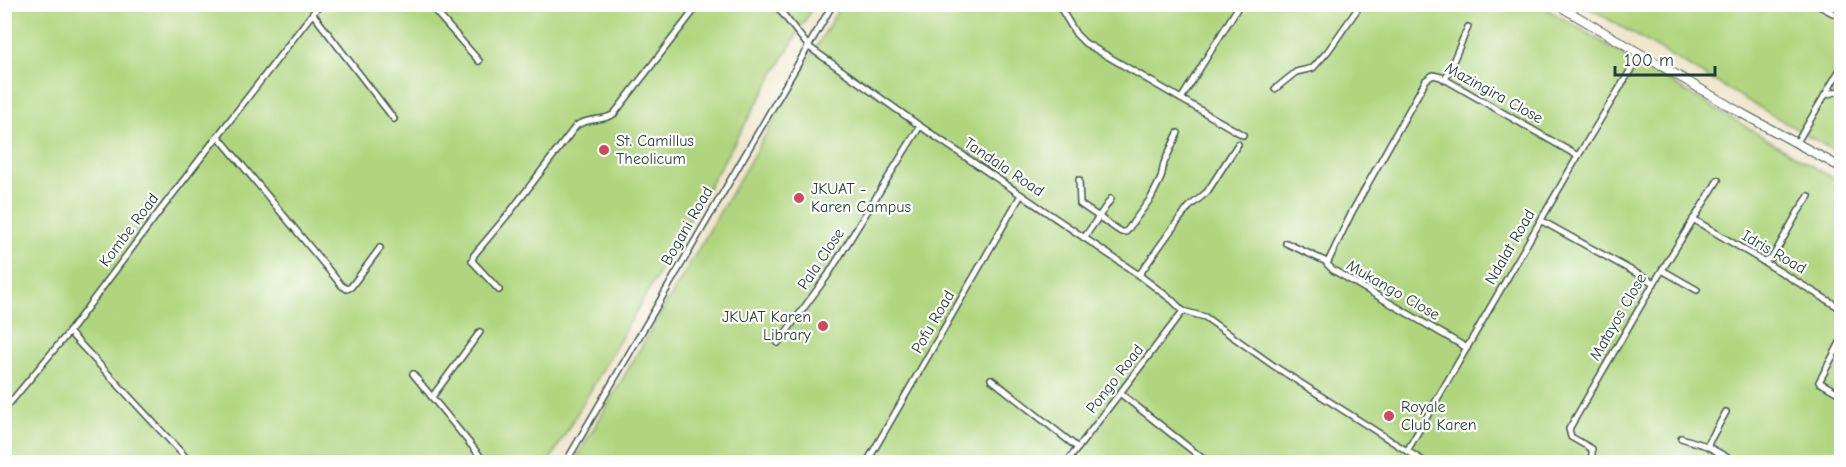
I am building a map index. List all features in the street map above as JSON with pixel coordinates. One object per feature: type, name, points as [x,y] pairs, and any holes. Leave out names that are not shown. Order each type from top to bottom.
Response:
[{"type":"street","name":"Kombe Road","points":[[4,410],[69,332],[320,4]]},
{"type":"street","points":[[429,4],[479,62]]},
{"type":"street","points":[[499,290],[472,261],[474,255],[506,218],[576,126],[586,120],[603,119],[614,114],[699,4]]},
{"type":"street","name":"Tandala Road","points":[[775,4],[809,47],[920,126],[1139,275],[1183,311],[1202,316],[1274,366],[1425,462]]},
{"type":"street","name":"Bogani Road","points":[[566,462],[833,4]]},
{"type":"street","points":[[1058,4],[1076,34],[1085,43],[1243,135]]},
{"type":"street","points":[[1181,99],[1240,4]]},
{"type":"street","points":[[1275,89],[1296,72],[1313,68],[1361,4]]},
{"type":"street","points":[[1557,4],[1743,114],[1842,168]]},
{"type":"street","points":[[1816,4],[1842,18]]},
{"type":"street","points":[[313,14],[394,119]]},
{"type":"street","points":[[1445,80],[1468,27]]},
{"type":"street","name":"Ndalat Road","points":[[1410,452],[1578,156],[1641,53]]},
{"type":"street","points":[[1796,144],[1842,66]]},
{"type":"street","name":"Mazingira Close","points":[[1391,140],[1426,80],[1433,75],[1578,156]]},
{"type":"street","points":[[1825,95],[1842,90]]},
{"type":"street","name":"Pala Close","points":[[778,343],[828,275],[920,126]]},
{"type":"street","points":[[1079,180],[1080,204],[1121,232],[1126,232],[1151,198],[1178,133]]},
{"type":"street","points":[[218,136],[342,286],[347,289],[351,287],[380,248]]},
{"type":"street","name":"Mukango Close","points":[[1391,140],[1352,212],[1327,262],[1328,266],[1467,348]]},
{"type":"street","points":[[1139,275],[1189,207],[1207,192],[1238,144]]},
{"type":"street","name":"Matayos Close","points":[[1589,462],[1592,449],[1571,437],[1569,429],[1654,283],[1718,180]]},
{"type":"street","name":"Pofu Road","points":[[867,462],[1022,195]]},
{"type":"street","points":[[1763,261],[1771,258],[1775,253],[1809,196]]},
{"type":"street","points":[[1084,238],[1111,199]]},
{"type":"street","name":"Idris Road","points":[[1693,219],[1842,309]]},
{"type":"street","points":[[1542,220],[1654,283]]},
{"type":"street","points":[[1286,243],[1327,262]]},
{"type":"street","points":[[1662,270],[1697,290]]},
{"type":"street","name":"Pongo Road","points":[[1067,462],[1183,311]]},
{"type":"street","points":[[69,332],[190,462]]},
{"type":"street","points":[[432,397],[480,332]]},
{"type":"street","points":[[1842,339],[1819,382],[1842,395]]},
{"type":"street","points":[[413,374],[485,462]]},
{"type":"street","points":[[991,379],[1078,448]]},
{"type":"street","points":[[1121,394],[1206,462]]},
{"type":"street","points":[[1707,446],[1726,412]]},
{"type":"street","points":[[1681,438],[1707,446],[1735,462]]},
{"type":"green space","points":[[4,5],[814,5],[549,462],[5,462]]},
{"type":"green space","points":[[841,5],[1540,5],[1841,183],[1841,462],[574,462]]},
{"type":"green space","points":[[1584,5],[1841,5],[1841,155]]},
{"type":"place","name":"St. Camillus Theolicum","points":[[604,150]]},
{"type":"place","name":"JKUAT - Karen Campus","points":[[799,198]]},
{"type":"place","name":"JKUAT Karen Library","points":[[823,326]]},
{"type":"place","name":"Royale Club Karen","points":[[1389,416]]}]
